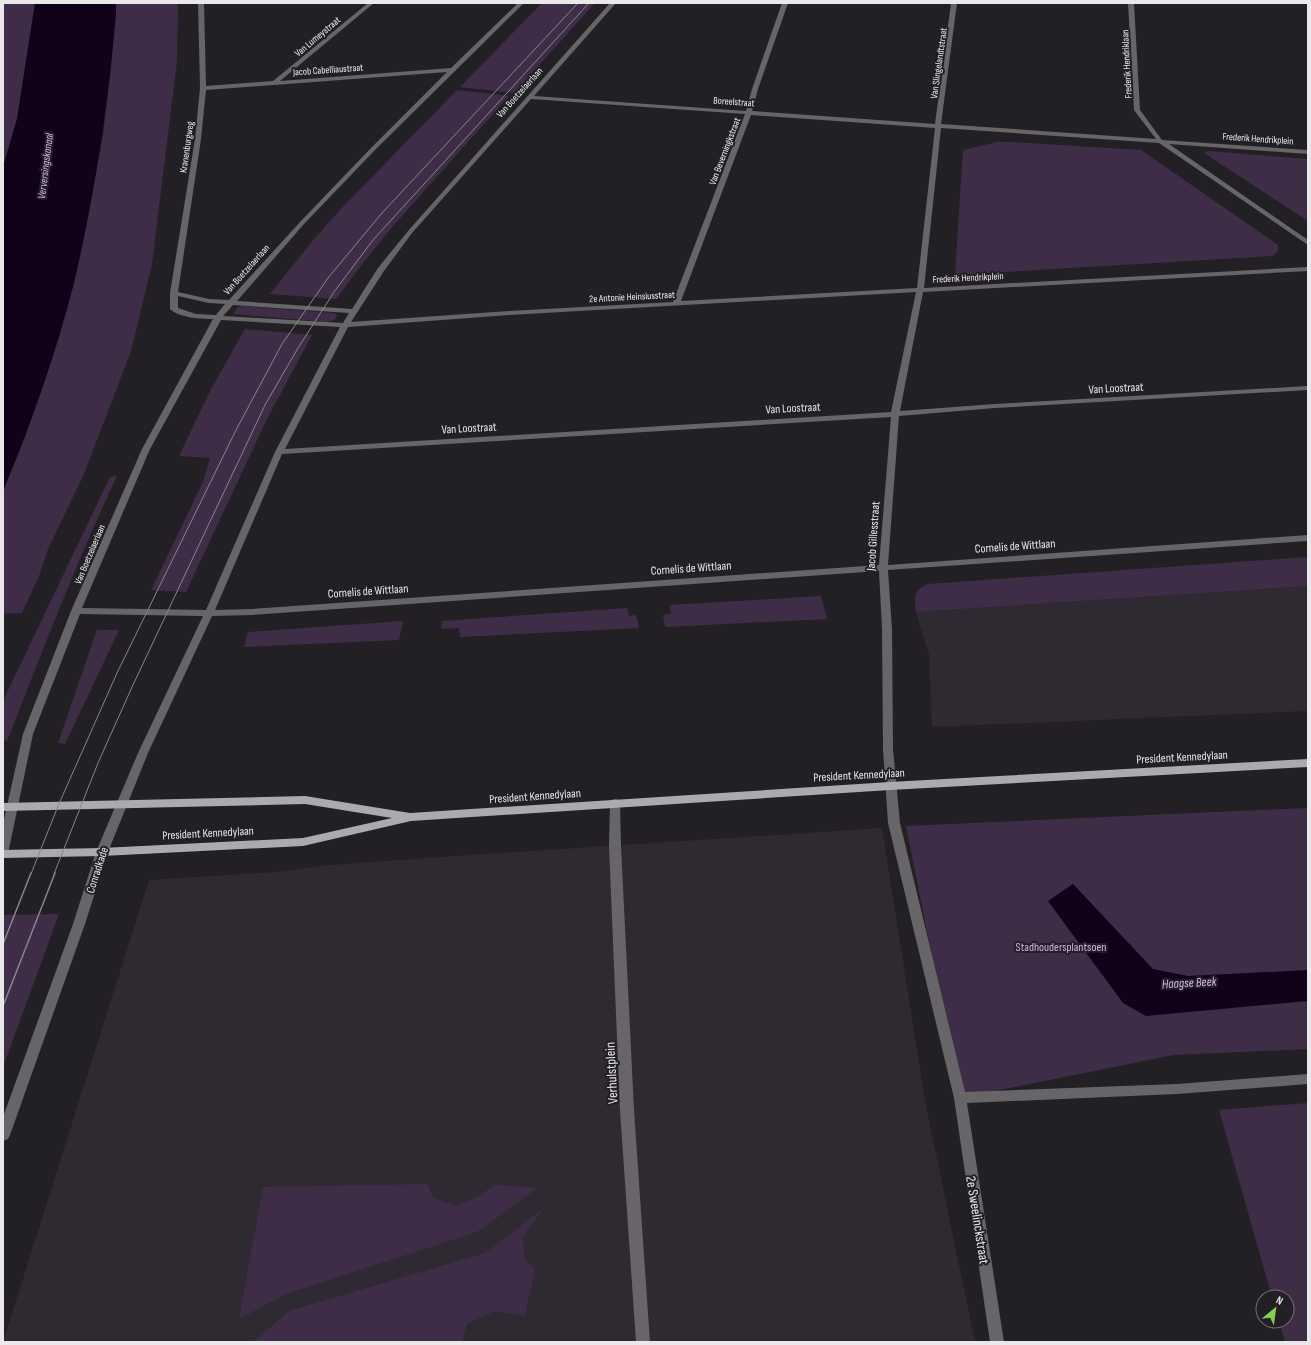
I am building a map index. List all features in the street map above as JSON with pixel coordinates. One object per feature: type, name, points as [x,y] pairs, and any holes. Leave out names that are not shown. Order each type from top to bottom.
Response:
[{"type":"main road","name":"President Kennedylaan","points":[[3,854],[102,852],[303,842],[411,817],[890,786],[1308,764]]},
{"type":"main road","name":"President Kennedylaan","points":[[7,806],[181,804],[305,800],[411,817]]},
{"type":"street","name":"Kranenburgweg","points":[[201,3],[203,88],[198,139],[174,293],[174,309],[177,312],[196,316],[219,316],[345,325]]},
{"type":"street","name":"Van Lumeystraat","points":[[275,82],[371,3]]},
{"type":"street","name":"Van Boetzelaerlaan","points":[[76,611],[146,449],[219,316],[302,223],[373,149],[521,3]]},
{"type":"street","name":"Van Boetzelaerlaan","points":[[209,613],[279,452],[345,325],[381,270],[410,232],[613,3]]},
{"type":"street","name":"Van Beverningkstraat","points":[[676,304],[749,112],[755,89],[785,3]]},
{"type":"street","name":"Van Slingelandtstraat","points":[[938,126],[954,3]]},
{"type":"street","name":"Frederik Hendriklaan","points":[[1131,3],[1137,110],[1160,141]]},
{"type":"street","name":"Jacob Cabelliaustraat","points":[[203,88],[454,70]]},
{"type":"street","name":"Boreelstraat","points":[[529,96],[938,126]]},
{"type":"street","name":"Frederik Hendrikplein","points":[[1308,152],[938,126],[920,290],[1308,269]]},
{"type":"street","points":[[1160,141],[1308,243]]},
{"type":"street","name":"2e Antonie Heinsiusstraat","points":[[345,325],[415,319],[920,290]]},
{"type":"street","name":"Jacob Gillesstraat","points":[[890,786],[883,568],[895,414],[920,290]]},
{"type":"street","points":[[174,293],[197,299],[354,311]]},
{"type":"street","name":"Van Loostraat","points":[[279,452],[895,414],[995,406],[1308,388]]},
{"type":"street","name":"Cornelis de Wittlaan","points":[[76,611],[209,613],[309,608],[1308,538]]},
{"type":"street","points":[[3,849],[7,806],[28,734],[76,611]]},
{"type":"street","name":"Conradkade","points":[[3,1135],[85,905],[102,852],[143,753],[209,613]]},
{"type":"street","points":[[890,786],[894,823],[960,1098],[1177,1089],[1308,1079]]},
{"type":"street","name":"Verhulstplein","points":[[615,803],[615,846],[627,1110],[643,1342]]},
{"type":"street","name":"2e Sweelinckstraat","points":[[960,1098],[997,1342]]},
{"type":"shaded area","points":[[1308,586],[1308,711],[932,727],[929,655],[916,612]]},
{"type":"shaded area","points":[[882,828],[925,1101],[975,1342],[3,1342],[149,880],[278,872],[318,866],[456,856]]},
{"type":"green space","points":[[3,3],[35,3],[17,119],[3,167]]},
{"type":"green space","points":[[116,3],[178,3],[177,61],[152,264],[131,351],[84,474],[48,549],[39,576],[22,613],[3,614],[3,491],[25,438],[74,283],[103,137],[111,68]]},
{"type":"green space","points":[[542,3],[595,3],[514,93],[460,87]]},
{"type":"green space","points":[[457,90],[509,96],[393,226],[336,299],[270,294],[314,239],[340,210]]},
{"type":"green space","points":[[997,142],[1141,150],[1278,245],[1278,251],[1273,256],[955,275],[963,150]]},
{"type":"green space","points":[[1208,151],[1308,159],[1308,221],[1204,153]]},
{"type":"green space","points":[[242,306],[332,313],[336,314],[337,317],[332,321],[327,322],[233,314],[237,308]]},
{"type":"green space","points":[[245,329],[312,335],[267,419],[186,592],[151,590],[203,482],[210,458],[179,456],[211,389]]},
{"type":"green space","points":[[117,476],[73,575],[7,741],[3,741],[3,701],[110,477]]},
{"type":"green space","points":[[1308,557],[1308,586],[916,612],[915,598],[917,592],[919,589],[928,584]]},
{"type":"green space","points":[[821,596],[827,619],[665,627],[663,615],[671,614],[670,605]]},
{"type":"green space","points":[[627,608],[629,616],[636,615],[639,628],[460,637],[459,628],[441,629],[442,621]]},
{"type":"green space","points":[[403,621],[399,640],[244,647],[248,632]]},
{"type":"green space","points":[[97,630],[119,630],[65,744],[58,743]]},
{"type":"green space","name":"Stadhoudersplantsoen","points":[[1308,808],[1308,1049],[1173,1055],[960,1098],[906,826]]},
{"type":"green space","points":[[59,914],[3,1067],[3,915]]},
{"type":"green space","points":[[1308,1103],[1308,1342],[1285,1342],[1281,1329],[1295,1329],[1295,1289],[1270,1289],[1219,1110]]},
{"type":"green space","points":[[427,1184],[433,1198],[456,1206],[481,1195],[494,1185],[538,1188],[477,1232],[286,1294],[239,1319],[263,1187]]},
{"type":"green space","points":[[544,1208],[522,1238],[526,1261],[535,1269],[525,1316],[495,1311],[467,1324],[462,1342],[253,1342],[289,1311],[485,1253]]},
{"type":"water","name":"Verversingskanaal","points":[[35,3],[116,3],[116,14],[100,149],[82,250],[67,310],[42,388],[3,491],[3,167],[17,119]]},
{"type":"water","name":"Haagse Beek","points":[[1073,884],[1153,969],[1188,976],[1308,970],[1308,1001],[1146,1016],[1123,1003],[1048,901]]},
{"type":"tram line","points":[[31,874],[58,806],[117,673],[235,432],[282,344],[328,278],[382,213],[578,3]]},
{"type":"tram line","points":[[54,874],[98,763],[132,687],[265,405],[298,348],[334,292],[373,240],[589,3]]},
{"type":"tram line","points":[[3,944],[31,873]]},
{"type":"tram line","points":[[3,1006],[55,873]]}]
